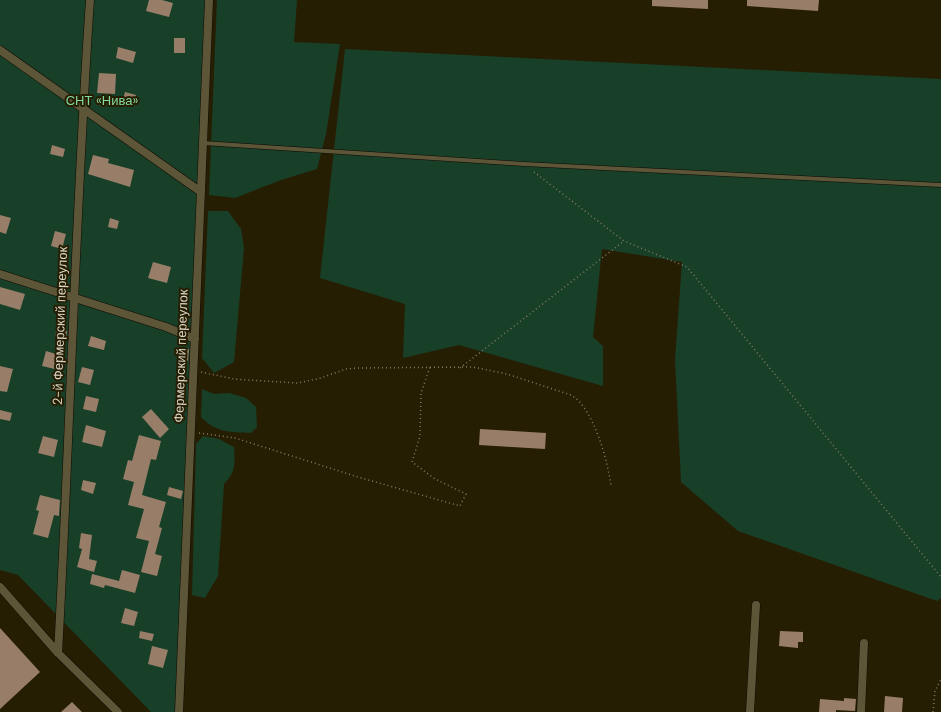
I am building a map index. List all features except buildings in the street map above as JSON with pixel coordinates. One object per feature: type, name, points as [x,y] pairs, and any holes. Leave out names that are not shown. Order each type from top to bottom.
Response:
[{"type":"street","name":"2-й Фермерский переулок","points":[[58,653],[67,485],[73,298],[90,0]]},
{"type":"street","name":"Фермерский переулок","points":[[179,712],[209,0]]},
{"type":"street","points":[[0,50],[201,192]]},
{"type":"street","points":[[0,274],[166,327],[195,339]]},
{"type":"street","points":[[0,587],[58,653],[118,712]]},
{"type":"street","points":[[750,712],[756,605]]},
{"type":"street","points":[[862,712],[864,643]]},
{"type":"lane","points":[[203,143],[524,164],[941,186]]},
{"type":"path","points":[[524,164],[624,241],[687,267],[941,577]]},
{"type":"path","points":[[461,367],[624,241]]},
{"type":"path","points":[[194,370],[234,379],[298,383],[321,378],[346,369],[406,366],[487,369],[507,374],[571,394],[578,398],[599,438],[611,486]]},
{"type":"path","points":[[191,432],[235,438],[358,477],[460,506],[466,494],[435,479],[412,462],[420,436],[421,393],[430,367]]},
{"type":"path","points":[[933,712],[935,691],[941,679]]},
{"type":"green space","name":"СНТ «Нива»","points":[[0,0],[208,0],[179,712],[151,712],[18,575],[0,570]]},
{"type":"green space","points":[[217,0],[297,0],[294,42],[340,44],[326,134],[317,169],[281,180],[235,198],[209,195]]},
{"type":"green space","points":[[345,49],[941,79],[941,598],[937,601],[738,531],[681,482],[675,360],[682,262],[602,249],[593,337],[603,346],[603,386],[459,345],[403,358],[405,304],[320,278]]},
{"type":"green space","points":[[208,211],[228,211],[241,229],[244,248],[234,362],[214,373],[202,358]]},
{"type":"green space","points":[[202,389],[214,394],[229,393],[246,398],[256,407],[257,427],[251,433],[224,431],[212,426],[201,417]]},
{"type":"green space","points":[[203,436],[219,439],[234,447],[235,458],[233,472],[224,484],[218,576],[205,598],[192,595],[196,444]]}]
